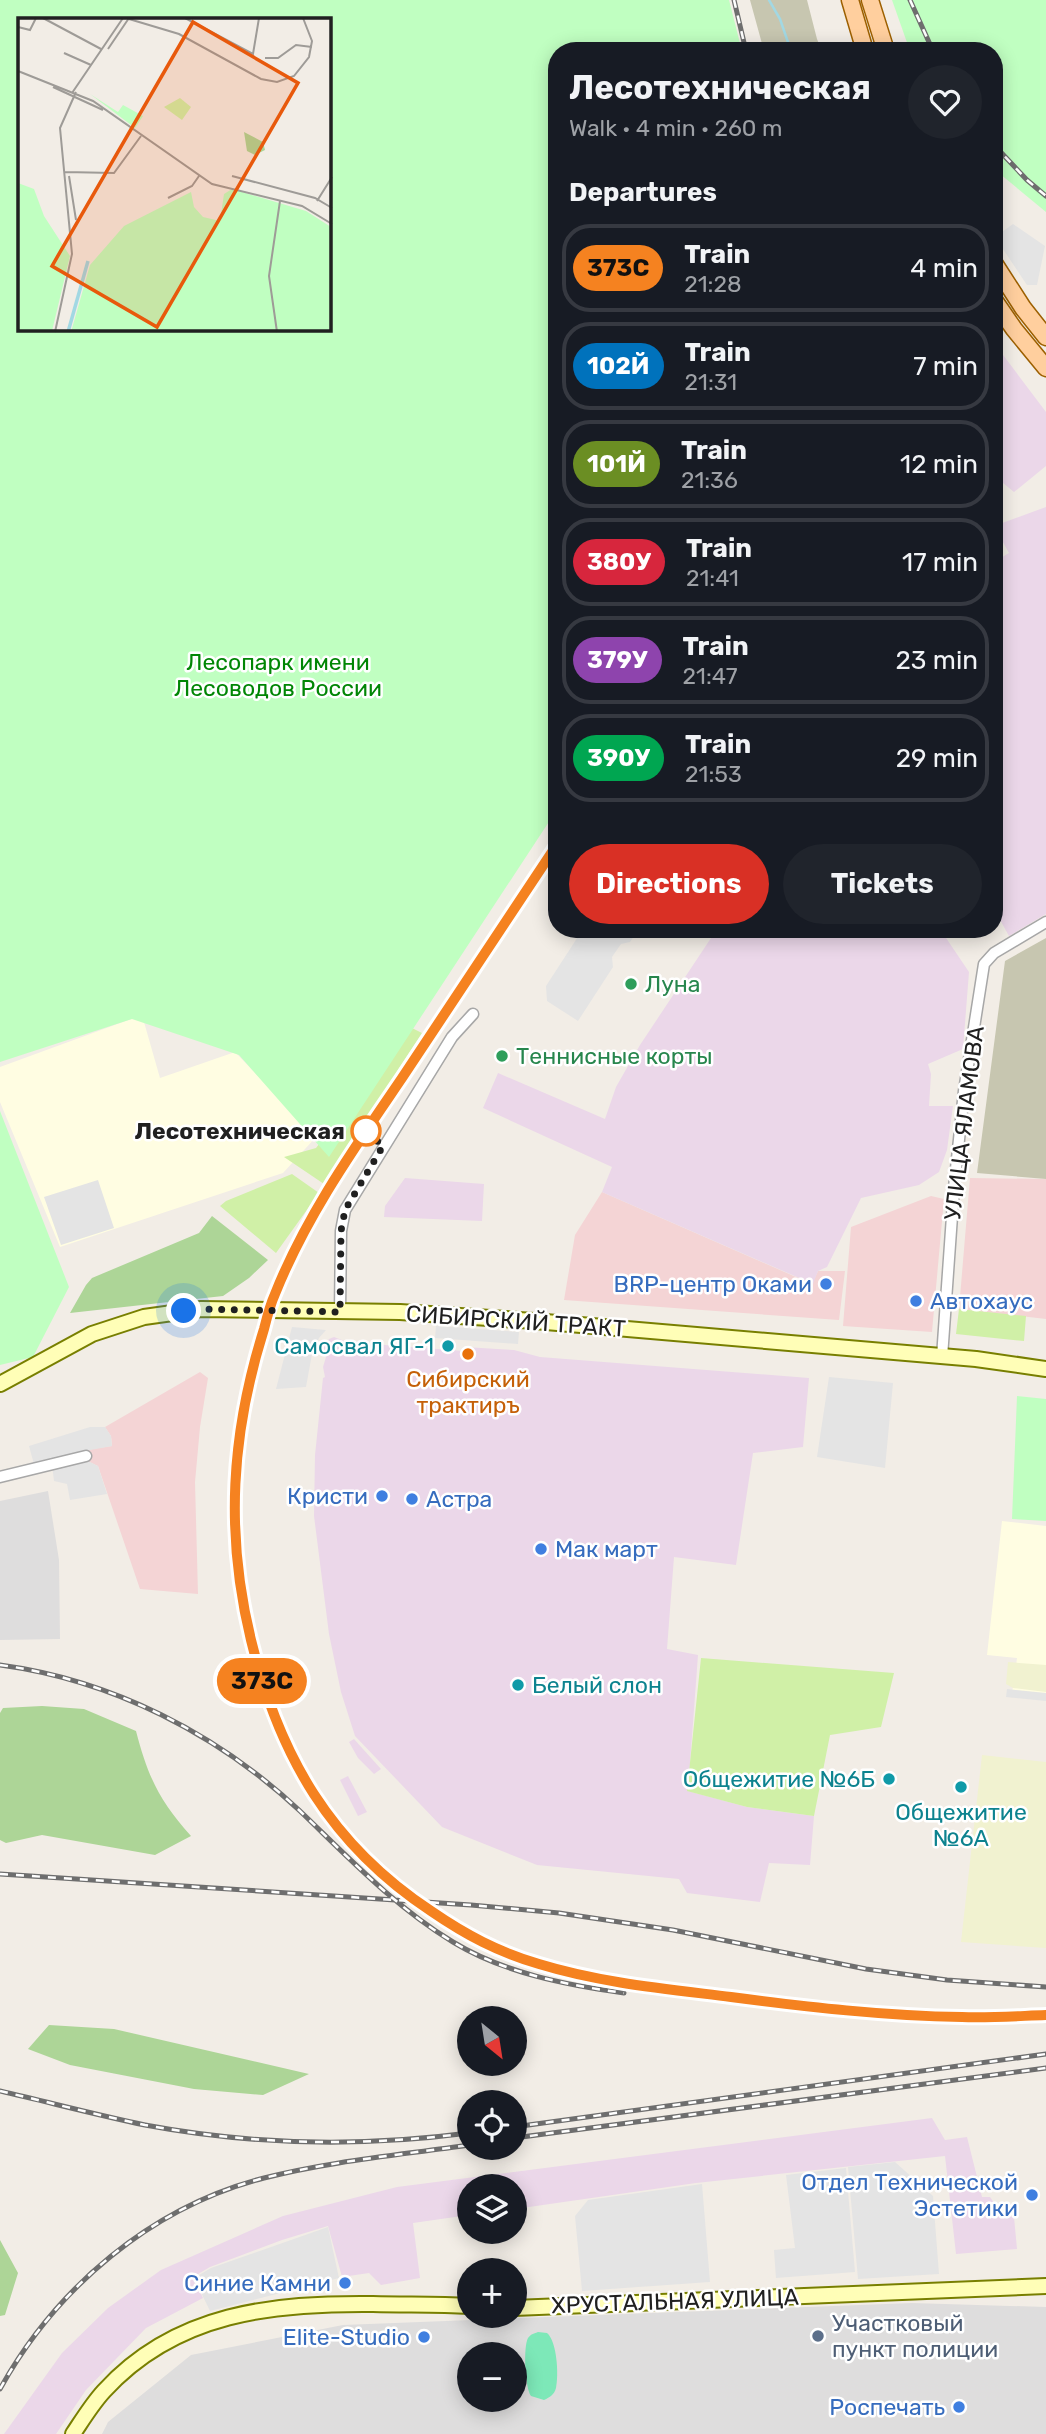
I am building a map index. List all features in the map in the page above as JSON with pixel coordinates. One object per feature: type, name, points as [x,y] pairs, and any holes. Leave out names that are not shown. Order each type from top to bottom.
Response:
[{"type":"main road","points":[[850,0],[862,42]]},
{"type":"main road","points":[[870,0],[883,42]]},
{"type":"main road","points":[[1003,277],[1046,337]]},
{"type":"main road","points":[[1003,313],[1046,368]]},
{"type":"main road","name":"СИБИРСКИЙ ТРАКТ","points":[[0,1384],[92,1334],[144,1317],[201,1309],[400,1312],[534,1321],[1046,1368]]},
{"type":"main road","name":"ХРУСТАЛЬНАЯ УЛИЦА","points":[[527,2307],[1046,2286]]},
{"type":"main road","points":[[73,2434],[103,2392],[135,2362],[180,2335],[221,2318],[292,2305],[457,2306]]},
{"type":"street","name":"УЛИЦА ЯЛАМОВА","points":[[942,1357],[964,1091],[985,964],[994,953],[1046,922]]},
{"type":"street","points":[[340,1312],[341,1231],[345,1210],[452,1037],[473,1014]]},
{"type":"street","points":[[0,1477],[86,1456]]},
{"type":"shaded area","points":[[750,0],[807,0],[818,42],[762,42]]},
{"type":"shaded area","points":[[1013,224],[1045,246],[1037,285],[1027,285],[1003,249],[1003,231]]},
{"type":"shaded area","points":[[1003,355],[1046,412],[1046,466],[1014,492],[1003,483]]},
{"type":"shaded area","points":[[1046,507],[1046,914],[1009,936],[1003,925],[1003,557],[1009,553],[1003,542],[1003,523]]},
{"type":"shaded area","points":[[577,938],[633,938],[630,942],[621,944],[612,957],[613,967],[578,1021],[547,1001],[546,986]]},
{"type":"shaded area","points":[[711,938],[946,938],[969,972],[963,1049],[928,1064],[931,1074],[929,1106],[953,1106],[947,1150],[939,1172],[919,1185],[861,1198],[827,1267],[818,1271],[813,1284],[602,1192],[612,1167],[483,1108],[498,1073],[605,1119],[616,1087],[640,1045]]},
{"type":"shaded area","points":[[1046,938],[1046,1179],[977,1173],[1005,961]]},
{"type":"shaded area","points":[[142,1015],[160,1078],[235,1052],[316,1137],[283,1173],[60,1247],[0,1102],[0,1067]]},
{"type":"shaded area","points":[[405,1178],[484,1184],[482,1221],[384,1217],[385,1206]]},
{"type":"shaded area","points":[[970,1178],[1046,1179],[1046,1319],[959,1309]]},
{"type":"shaded area","points":[[98,1180],[114,1228],[61,1245],[44,1197]]},
{"type":"shaded area","points":[[602,1192],[812,1284],[818,1271],[845,1271],[839,1320],[564,1300],[575,1235]]},
{"type":"shaded area","points":[[931,1196],[944,1199],[932,1332],[843,1326],[851,1227]]},
{"type":"shaded area","points":[[436,1326],[519,1332],[518,1344],[435,1338]]},
{"type":"shaded area","points":[[292,1327],[326,1330],[312,1354],[306,1387],[276,1389]]},
{"type":"shaded area","points":[[334,1337],[347,1342],[463,1351],[464,1347],[514,1350],[540,1357],[809,1378],[803,1447],[753,1453],[736,1565],[674,1557],[667,1649],[698,1655],[688,1791],[747,1807],[814,1816],[810,1865],[769,1863],[760,1902],[687,1893],[679,1879],[537,1865],[442,1827],[355,1736],[341,1692],[329,1634],[314,1516],[315,1455],[325,1377],[323,1367],[326,1357],[323,1348],[329,1339]]},
{"type":"shaded area","points":[[200,1372],[208,1378],[195,1482],[198,1594],[140,1589],[98,1466],[85,1460],[85,1450],[112,1446],[111,1436],[105,1427]]},
{"type":"shaded area","points":[[829,1377],[893,1383],[885,1468],[817,1457]]},
{"type":"shaded area","points":[[90,1427],[105,1427],[111,1436],[112,1446],[85,1451],[86,1460],[98,1466],[107,1494],[70,1500],[67,1484],[54,1481],[52,1465],[35,1468],[29,1446]]},
{"type":"shaded area","points":[[48,1491],[59,1560],[60,1639],[0,1640],[0,1501]]},
{"type":"shaded area","points":[[1002,1521],[1046,1526],[1046,1695],[1012,1693],[1017,1658],[987,1655]]},
{"type":"shaded area","points":[[1008,1662],[1046,1665],[1046,1692],[1013,1688],[1006,1684]]},
{"type":"shaded area","points":[[1007,1689],[1046,1693],[1046,1701],[1006,1697]]},
{"type":"shaded area","points":[[354,1739],[381,1769],[374,1774],[358,1758],[349,1742]]},
{"type":"shaded area","points":[[982,1755],[1046,1762],[1046,1948],[961,1942]]},
{"type":"shaded area","points":[[348,1776],[367,1812],[358,1816],[340,1780]]},
{"type":"shaded area","points":[[932,2118],[945,2140],[967,2137],[982,2197],[990,2197],[999,2215],[1014,2217],[1017,2249],[956,2254],[945,2156],[696,2183],[527,2207],[527,2174],[498,2174]]},
{"type":"shaded area","points":[[895,2162],[933,2196],[939,2274],[858,2279],[848,2167]]},
{"type":"shaded area","points":[[846,2168],[855,2272],[776,2278],[774,2250],[795,2248],[786,2175]]},
{"type":"shaded area","points":[[457,2179],[457,2217],[413,2223],[420,2278],[381,2285],[369,2273],[342,2277],[328,2226],[210,2267],[193,2277],[203,2298],[146,2328],[86,2390],[56,2434],[4,2434],[62,2353],[108,2308],[161,2270],[283,2216],[397,2187]]},
{"type":"shaded area","points":[[702,2184],[710,2282],[582,2291],[575,2216],[588,2200]]},
{"type":"shaded area","points":[[328,2227],[339,2278],[210,2311],[194,2278],[211,2268]]},
{"type":"shaded area","points":[[912,2303],[1046,2307],[1046,2434],[102,2434],[108,2422],[191,2355],[343,2325],[457,2321],[457,2328],[527,2328],[527,2318]]},
{"type":"green space","name":"Лесопарк имени Лесоводов России","points":[[0,0],[729,0],[740,42],[548,42],[548,823],[329,1157],[239,1055],[132,1019],[0,1062]]},
{"type":"green space","points":[[892,0],[1046,0],[1046,212],[1003,176],[1003,42],[907,42]]},
{"type":"green space","points":[[410,1027],[422,1033],[324,1184],[284,1157],[316,1148]]},
{"type":"green space","points":[[0,1111],[69,1287],[33,1357],[0,1365]]},
{"type":"green space","points":[[292,1174],[319,1193],[276,1253],[220,1206],[226,1201]]},
{"type":"green space","points":[[212,1216],[268,1260],[249,1278],[223,1296],[70,1313],[92,1278],[199,1233]]},
{"type":"green space","points":[[959,1309],[1026,1316],[1024,1341],[956,1334]]},
{"type":"green space","points":[[1017,1396],[1046,1399],[1046,1521],[1012,1519]]},
{"type":"green space","points":[[701,1658],[894,1673],[881,1727],[830,1735],[814,1816],[747,1807],[687,1791]]},
{"type":"green space","points":[[42,1706],[84,1709],[136,1731],[156,1787],[191,1836],[155,1855],[42,1835],[6,1843],[0,1840],[0,1713],[3,1708]]},
{"type":"green space","points":[[49,2025],[114,2029],[309,2074],[263,2095],[194,2089],[70,2065],[28,2049]]},
{"type":"green space","points":[[0,2240],[18,2273],[5,2315],[0,2316]]},
{"type":"green space","points":[[538,2332],[547,2333],[553,2343],[556,2388],[552,2396],[544,2400],[531,2396],[529,2392],[526,2342],[530,2336]]},
{"type":"waterway","points":[[769,0],[780,19],[788,42]]},
{"type":"railway","points":[[734,0],[744,42]]},
{"type":"railway","points":[[910,0],[929,42]]},
{"type":"railway","points":[[1003,155],[1046,196]]},
{"type":"railway","points":[[548,858],[327,1192],[289,1264],[259,1339],[245,1391],[238,1441],[235,1494],[243,1603],[254,1657],[270,1709],[291,1757],[317,1800],[354,1847],[413,1899],[460,1932],[495,1948],[588,1976],[757,2000],[922,2014],[1046,2015]]},
{"type":"railway","points":[[0,1665],[42,1672],[123,1697],[199,1735],[268,1783],[411,1913],[473,1953],[536,1976],[624,1993]]},
{"type":"railway","points":[[0,1874],[559,1913],[673,1930],[866,1969],[947,1980],[1046,1987]]},
{"type":"railway","points":[[527,2125],[1046,2054]]},
{"type":"railway","points":[[527,2136],[1046,2068]]},
{"type":"railway","points":[[0,2091],[145,2125],[226,2137],[348,2142],[457,2134]]},
{"type":"railway","points":[[0,2389],[23,2352],[78,2285],[111,2256],[183,2209],[223,2191],[289,2172],[457,2147]]},
{"type":"train","name":"373C","points":[[548,858],[327,1192],[297,1244],[273,1298],[246,1389],[237,1447],[235,1500],[237,1558],[244,1612],[255,1657],[279,1727],[297,1767],[316,1799],[354,1848],[379,1873],[404,1894],[463,1933],[535,1963],[572,1974],[625,1984],[840,2010],[961,2017],[1046,2015]]},
{"type":"place","name":"Луна","points":[[631,984]]},
{"type":"place","name":"Теннисные корты","points":[[502,1056]]},
{"type":"place","name":"Лесотехническая","points":[[366,1131]]},
{"type":"place","name":"BRP-центр Оками","points":[[826,1284]]},
{"type":"place","name":"Автохаус","points":[[916,1301]]},
{"type":"place","name":"Самосвал ЯГ-1","points":[[448,1346]]},
{"type":"place","name":"Сибирский трактиръ","points":[[468,1354]]},
{"type":"place","name":"Кристи","points":[[382,1496]]},
{"type":"place","name":"Астра","points":[[412,1499]]},
{"type":"place","name":"Мак март","points":[[541,1549]]},
{"type":"place","name":"Белый слон","points":[[518,1685]]},
{"type":"place","name":"Общежитие №6Б","points":[[889,1779]]},
{"type":"place","name":"Общежитие №6А","points":[[961,1787]]},
{"type":"place","name":"Отдел Технической Эстетики","points":[[1032,2195]]},
{"type":"place","name":"Синие Камни","points":[[345,2283]]},
{"type":"place","name":"Участковый пункт полиции","points":[[818,2336]]},
{"type":"place","name":"Elite-Studio","points":[[424,2337]]},
{"type":"place","name":"Роспечать","points":[[959,2407]]},
{"type":"route","points":[[184,1311],[201,1309],[340,1312],[341,1231],[345,1210],[383,1146],[366,1131]]}]
